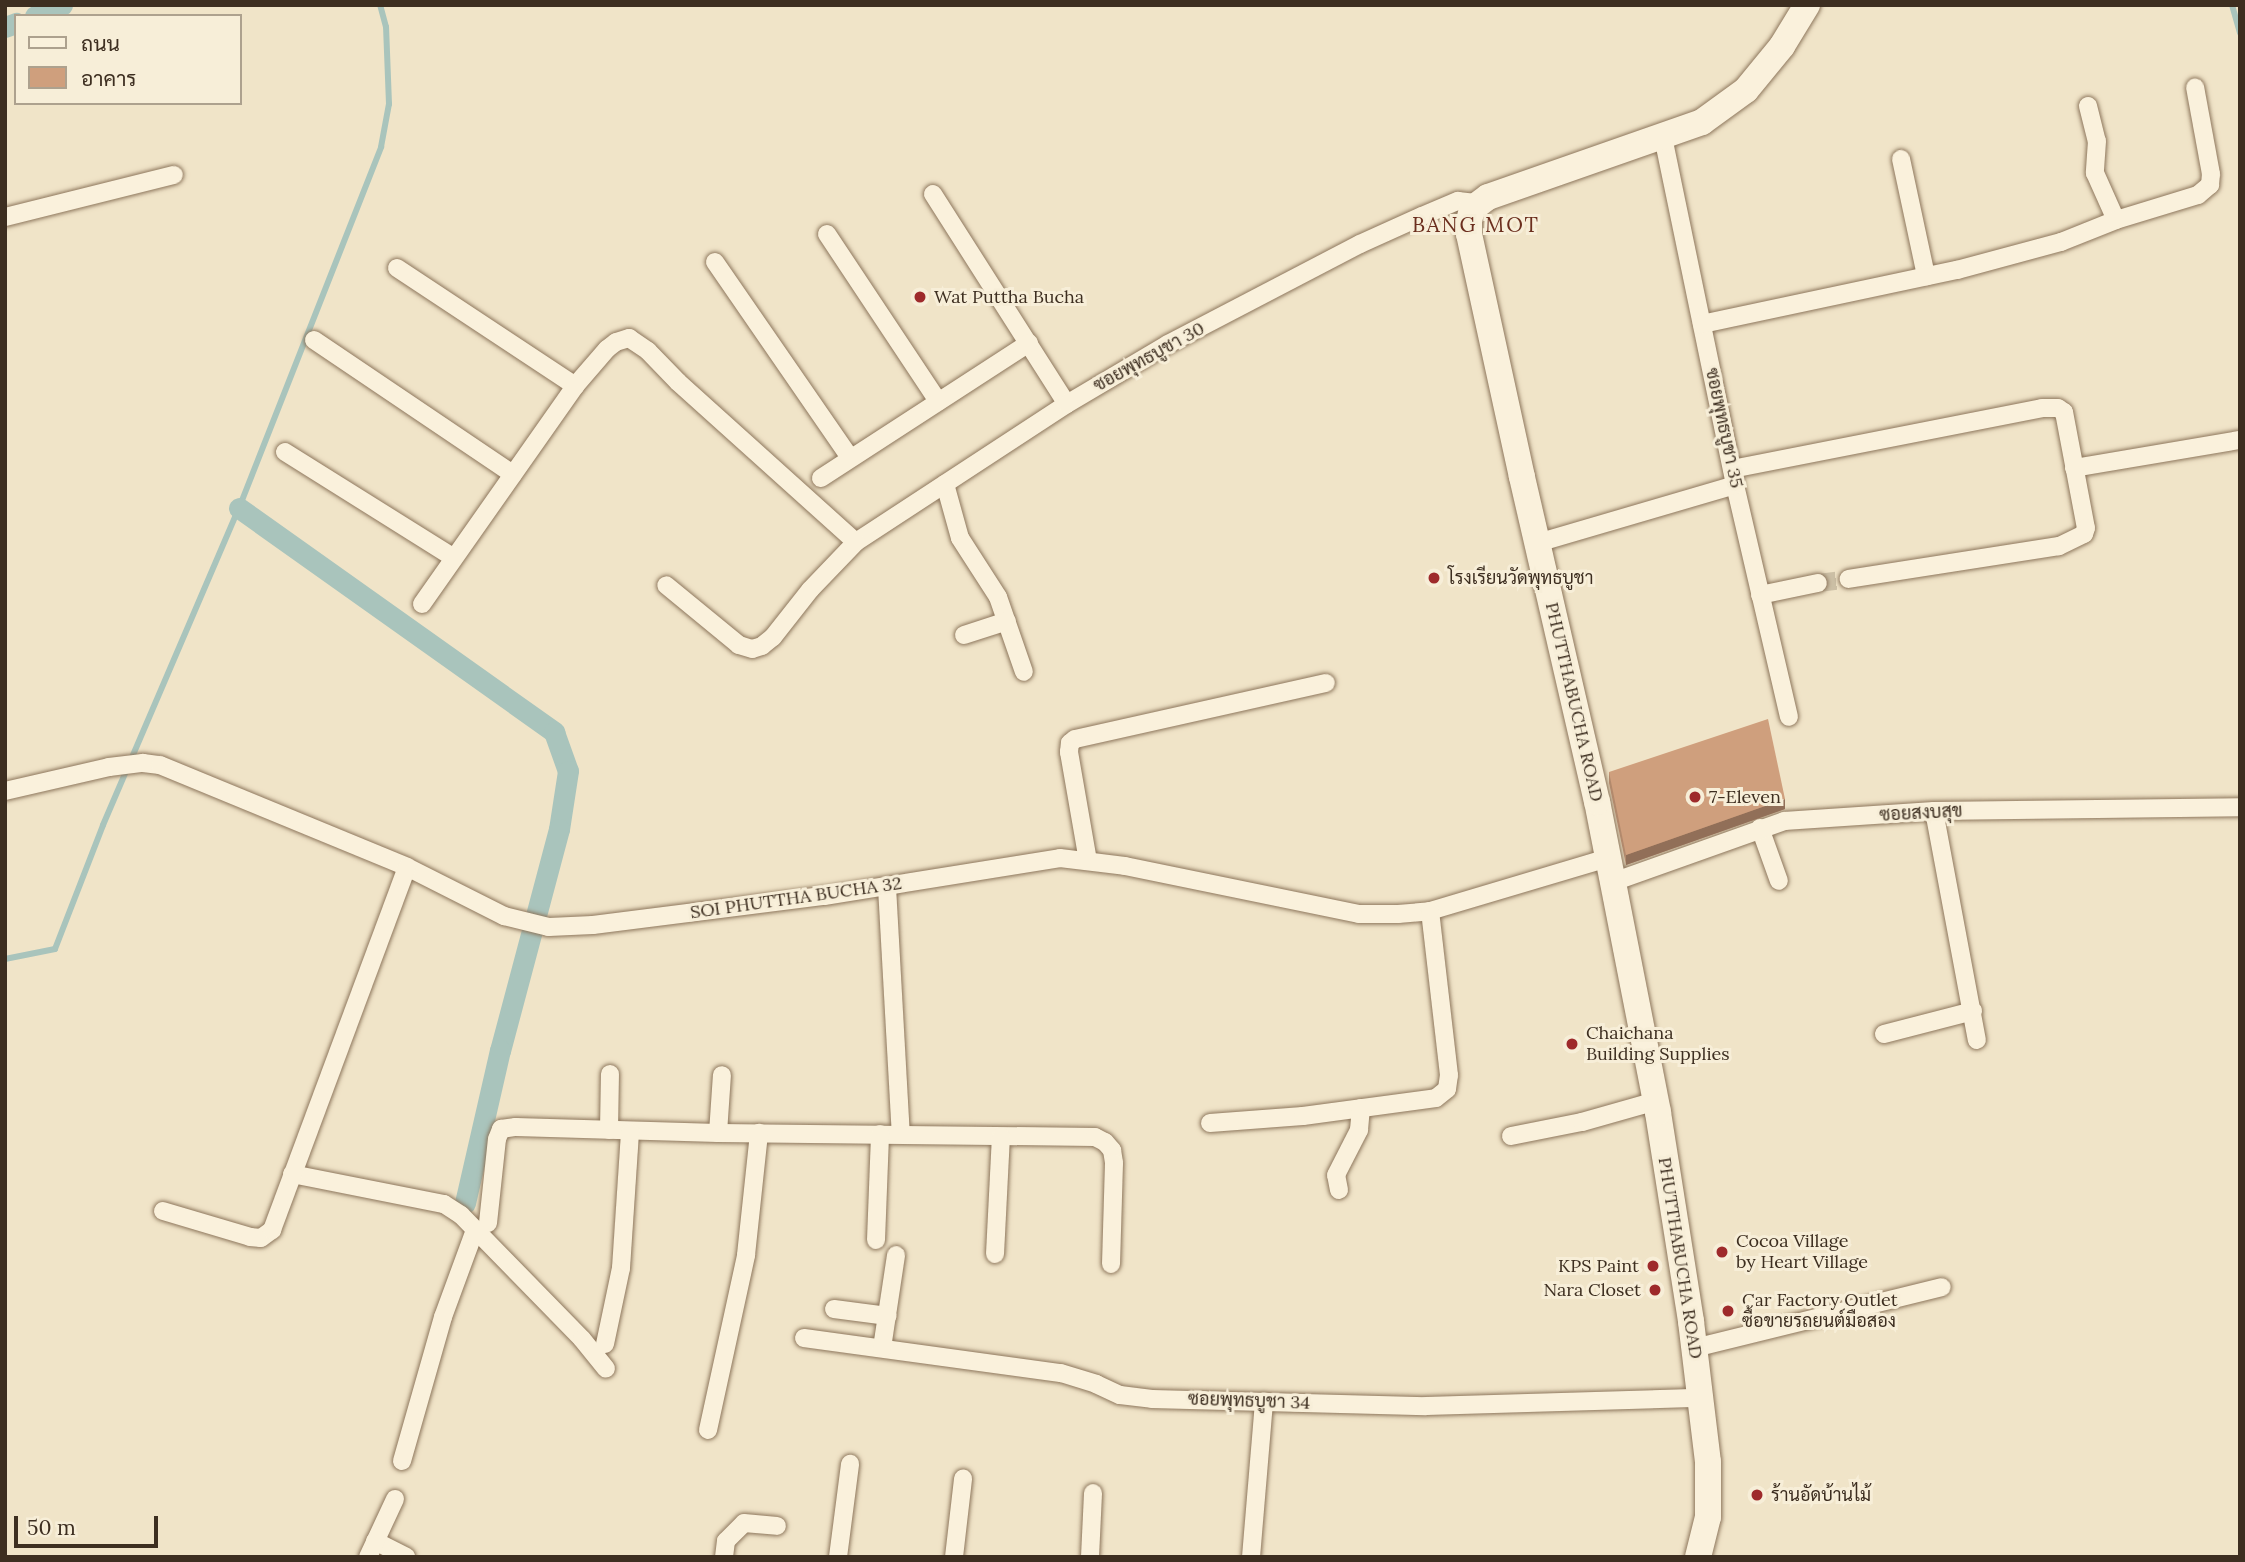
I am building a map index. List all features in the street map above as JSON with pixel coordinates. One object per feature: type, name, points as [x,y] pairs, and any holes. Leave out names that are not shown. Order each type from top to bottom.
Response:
[{"type":"main road","points":[[1468,202],[1702,122],[1746,90],[1782,46],[1807,5]]},
{"type":"main road","name":"PHUTTHABUCHA ROAD","points":[[1468,202],[1472,209],[1469,234],[1611,870],[1656,1101],[1701,1398],[1710,1489],[1708,1517],[1698,1557]]},
{"type":"street","points":[[1702,324],[1926,276],[2061,242],[2116,220],[2198,195],[2210,185],[2211,174],[2195,87]]},
{"type":"street","points":[[2088,106],[2097,141],[2095,173],[2116,220]]},
{"type":"street","name":"ซอยพุทธบูชา 35","points":[[1663,137],[1734,477],[1788,717]]},
{"type":"street","points":[[1901,159],[1926,276]]},
{"type":"street","points":[[5,217],[174,175]]},
{"type":"street","points":[[933,194],[1067,404]]},
{"type":"street","name":"ซอยพุทธบูชา 30","points":[[666,585],[739,645],[752,649],[762,646],[773,638],[810,590],[856,542],[1067,404],[1168,344],[1360,244],[1468,202]]},
{"type":"street","points":[[827,234],[939,401]]},
{"type":"street","points":[[715,262],[850,458]]},
{"type":"street","points":[[397,268],[576,386]]},
{"type":"street","points":[[422,604],[576,386],[607,349],[616,342],[629,338],[648,351],[678,382],[856,542]]},
{"type":"street","points":[[314,340],[513,474]]},
{"type":"street","points":[[821,478],[1029,343]]},
{"type":"street","points":[[1537,543],[1734,477],[2053,407],[2064,412],[2086,527],[2084,534],[2059,546],[1849,579]]},
{"type":"street","points":[[2074,468],[2240,440]]},
{"type":"street","points":[[285,452],[454,558]]},
{"type":"street","points":[[946,484],[960,538],[994,589],[1024,672]]},
{"type":"street","points":[[1760,595],[1818,583]]},
{"type":"street","points":[[964,635],[1007,621]]},
{"type":"street","points":[[1088,860],[1069,752],[1070,743],[1075,739],[1326,683]]},
{"type":"street","name":"SOI PHUTTHA BUCHA 32","points":[[5,791],[109,767],[143,763],[175,770],[407,867],[504,916],[549,927],[593,925],[887,887],[1060,858],[1088,860],[1359,914],[1430,911],[1611,870]]},
{"type":"street","name":"ซอยสงบสุข","points":[[1611,870],[1784,821],[1934,811],[2240,807]]},
{"type":"street","points":[[1934,811],[1977,1040]]},
{"type":"street","points":[[1760,828],[1779,881]]},
{"type":"street","points":[[163,1211],[261,1238],[272,1230],[407,867]]},
{"type":"street","points":[[887,887],[901,1134]]},
{"type":"street","points":[[1210,1123],[1436,1098],[1447,1089],[1449,1074],[1430,911]]},
{"type":"street","points":[[1884,1034],[1973,1011]]},
{"type":"street","points":[[609,1130],[610,1074]]},
{"type":"street","points":[[718,1133],[722,1075]]},
{"type":"street","points":[[1511,1136],[1582,1122],[1656,1101]]},
{"type":"street","points":[[1339,1190],[1336,1175],[1359,1130],[1362,1108]]},
{"type":"street","points":[[402,1461],[443,1317],[482,1226],[501,1129],[1095,1137],[1105,1142],[1112,1150],[1114,1163],[1111,1264]]},
{"type":"street","points":[[605,1345],[622,1256],[630,1132]]},
{"type":"street","points":[[708,1430],[746,1255],[759,1133]]},
{"type":"street","points":[[876,1240],[880,1134]]},
{"type":"street","points":[[995,1254],[1001,1137]]},
{"type":"street","points":[[292,1174],[444,1204],[482,1226],[606,1369]]},
{"type":"street","points":[[883,1348],[895,1255]]},
{"type":"street","points":[[1694,1348],[1942,1287]]},
{"type":"street","points":[[834,1309],[888,1316]]},
{"type":"street","name":"ซอยพุทธบูชา 34","points":[[804,1338],[1061,1373],[1120,1395],[1426,1406],[1701,1398]]},
{"type":"street","points":[[1251,1557],[1264,1402]]},
{"type":"street","points":[[838,1557],[850,1464]]},
{"type":"street","points":[[954,1557],[963,1479]]},
{"type":"street","points":[[1090,1557],[1093,1493]]},
{"type":"street","points":[[395,1499],[371,1549],[406,1557]]},
{"type":"street","points":[[724,1557],[726,1542],[744,1523],[777,1526]]},
{"type":"building","name":"7-Eleven","points":[[1768,719],[1785,799],[1626,855],[1609,772]]},
{"type":"waterway","points":[[40,14],[62,5]]},
{"type":"waterway","points":[[5,959],[55,949],[103,825],[239,508],[381,147],[389,104],[386,27],[380,5]]},
{"type":"waterway","points":[[2232,5],[2240,33]]},
{"type":"waterway","points":[[5,27],[14,24]]},
{"type":"waterway","points":[[239,508],[554,732],[568,771],[559,829],[500,1050],[465,1203]]},
{"type":"tunnel","points":[[1818,583],[1849,579]]},
{"type":"place","name":"Wat Puttha Bucha","points":[[920,297]]},
{"type":"place","name":"โรงเรียนวัดพุทธบูชา","points":[[1434,578]]},
{"type":"place","name":"7-Eleven","points":[[1695,797]]},
{"type":"place","name":"Chaichana Building Supplies","points":[[1572,1044]]},
{"type":"place","name":"Cocoa Village by Heart Village","points":[[1722,1252]]},
{"type":"place","name":"KPS Paint","points":[[1653,1266]]},
{"type":"place","name":"Nara Closet","points":[[1655,1290]]},
{"type":"place","name":"Car Factory Outlet ซื้อขายรถยนต์มือสอง","points":[[1728,1311]]},
{"type":"place","name":"ร้านอัดบ้านไม้","points":[[1757,1495]]},
{"type":"district","name":"BANG MOT","points":[[1476,225]]}]
